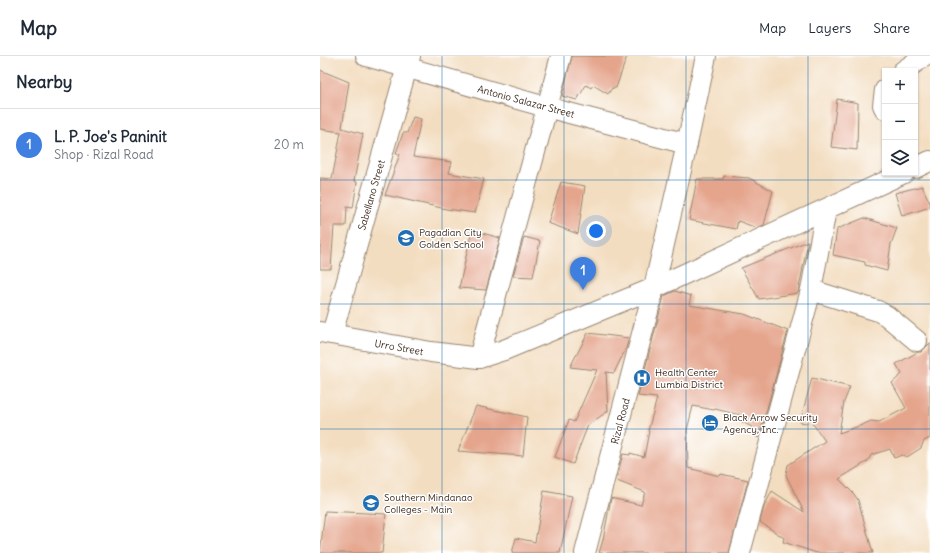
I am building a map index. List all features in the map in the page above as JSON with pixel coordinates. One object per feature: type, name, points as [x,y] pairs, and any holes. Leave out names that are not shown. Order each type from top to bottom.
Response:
[{"type":"street","name":"Antonio Salazar Street","points":[[366,56],[408,62],[546,107],[688,144]]},
{"type":"street","points":[[479,358],[561,56]]},
{"type":"street","name":"Rizal Road","points":[[585,553],[654,288],[688,144],[706,56]]},
{"type":"street","points":[[907,68],[925,56]]},
{"type":"street","name":"Sabellano Street","points":[[326,333],[408,62]]},
{"type":"street","points":[[479,358],[504,350],[654,288],[897,176]]},
{"type":"street","points":[[740,553],[811,290],[826,210]]},
{"type":"street","points":[[811,290],[878,311],[887,316],[917,341]]},
{"type":"street","name":"Urro Street","points":[[326,333],[431,352],[479,358]]},
{"type":"building","points":[[572,56],[627,56],[616,88],[612,88],[608,94],[593,85],[591,88],[586,85],[577,100],[562,96]]},
{"type":"building","points":[[320,70],[349,82],[342,128],[363,134],[354,181],[357,182],[353,208],[347,207],[346,226],[334,226],[331,269],[320,269],[320,178],[332,179],[341,132],[320,129]]},
{"type":"building","points":[[837,99],[858,103],[857,150],[831,147]]},
{"type":"building","points":[[413,117],[421,119],[413,157],[452,162],[449,173],[484,179],[475,213],[446,209],[385,195],[400,154],[396,153],[403,133],[407,133]]},
{"type":"building","points":[[724,176],[749,178],[773,191],[764,225],[757,228],[738,221],[736,229],[689,220],[697,179],[723,179]]},
{"type":"building","points":[[561,182],[585,186],[578,234],[548,223]]},
{"type":"building","points":[[922,186],[930,203],[930,207],[902,216],[895,193]]},
{"type":"building","points":[[864,218],[897,228],[891,244],[887,271],[865,265],[865,262],[833,255],[837,229]]},
{"type":"building","points":[[472,230],[500,238],[486,290],[459,288]]},
{"type":"building","points":[[524,237],[540,241],[533,277],[513,276]]},
{"type":"building","points":[[808,241],[798,293],[759,299],[741,268]]},
{"type":"building","points":[[675,291],[691,296],[689,305],[744,314],[788,331],[759,438],[751,434],[752,427],[742,422],[744,416],[715,409],[693,406],[687,430],[688,468],[720,476],[721,474],[748,480],[729,553],[599,553],[611,498],[641,505],[645,492],[617,481],[623,454],[630,455],[630,453],[644,457],[648,431],[657,398],[638,396],[664,296]]},
{"type":"building","points":[[588,333],[629,338],[614,373],[606,372],[608,411],[588,425],[573,464],[555,457],[569,420],[574,422],[597,370],[570,367]]},
{"type":"building","points":[[930,343],[930,438],[924,441],[921,448],[907,457],[902,455],[894,458],[890,449],[871,455],[868,461],[839,479],[858,500],[873,553],[817,553],[783,542],[784,538],[760,522],[764,507],[772,491],[804,512],[786,475],[788,465],[825,441],[813,424],[800,422],[812,378],[850,387],[844,402],[839,433],[871,421],[879,422],[906,408],[892,383],[902,374],[896,364],[918,352],[921,352]]},
{"type":"building","points":[[476,406],[527,417],[523,456],[458,451]]},
{"type":"building","points":[[544,491],[572,496],[560,553],[512,553],[516,538],[535,542]]},
{"type":"building","points":[[325,511],[386,514],[382,553],[320,553]]},
{"type":"place","name":"Pagadian City Golden School","points":[[406,238]]},
{"type":"place","name":"L. P. Joe's Paninit","points":[[583,290]]},
{"type":"place","name":"Health Center Lumbia District","points":[[642,378]]},
{"type":"place","name":"Black Arrow Security Agency, Inc.","points":[[710,423]]},
{"type":"place","name":"Southern Mindanao Colleges - Main","points":[[371,503]]}]
